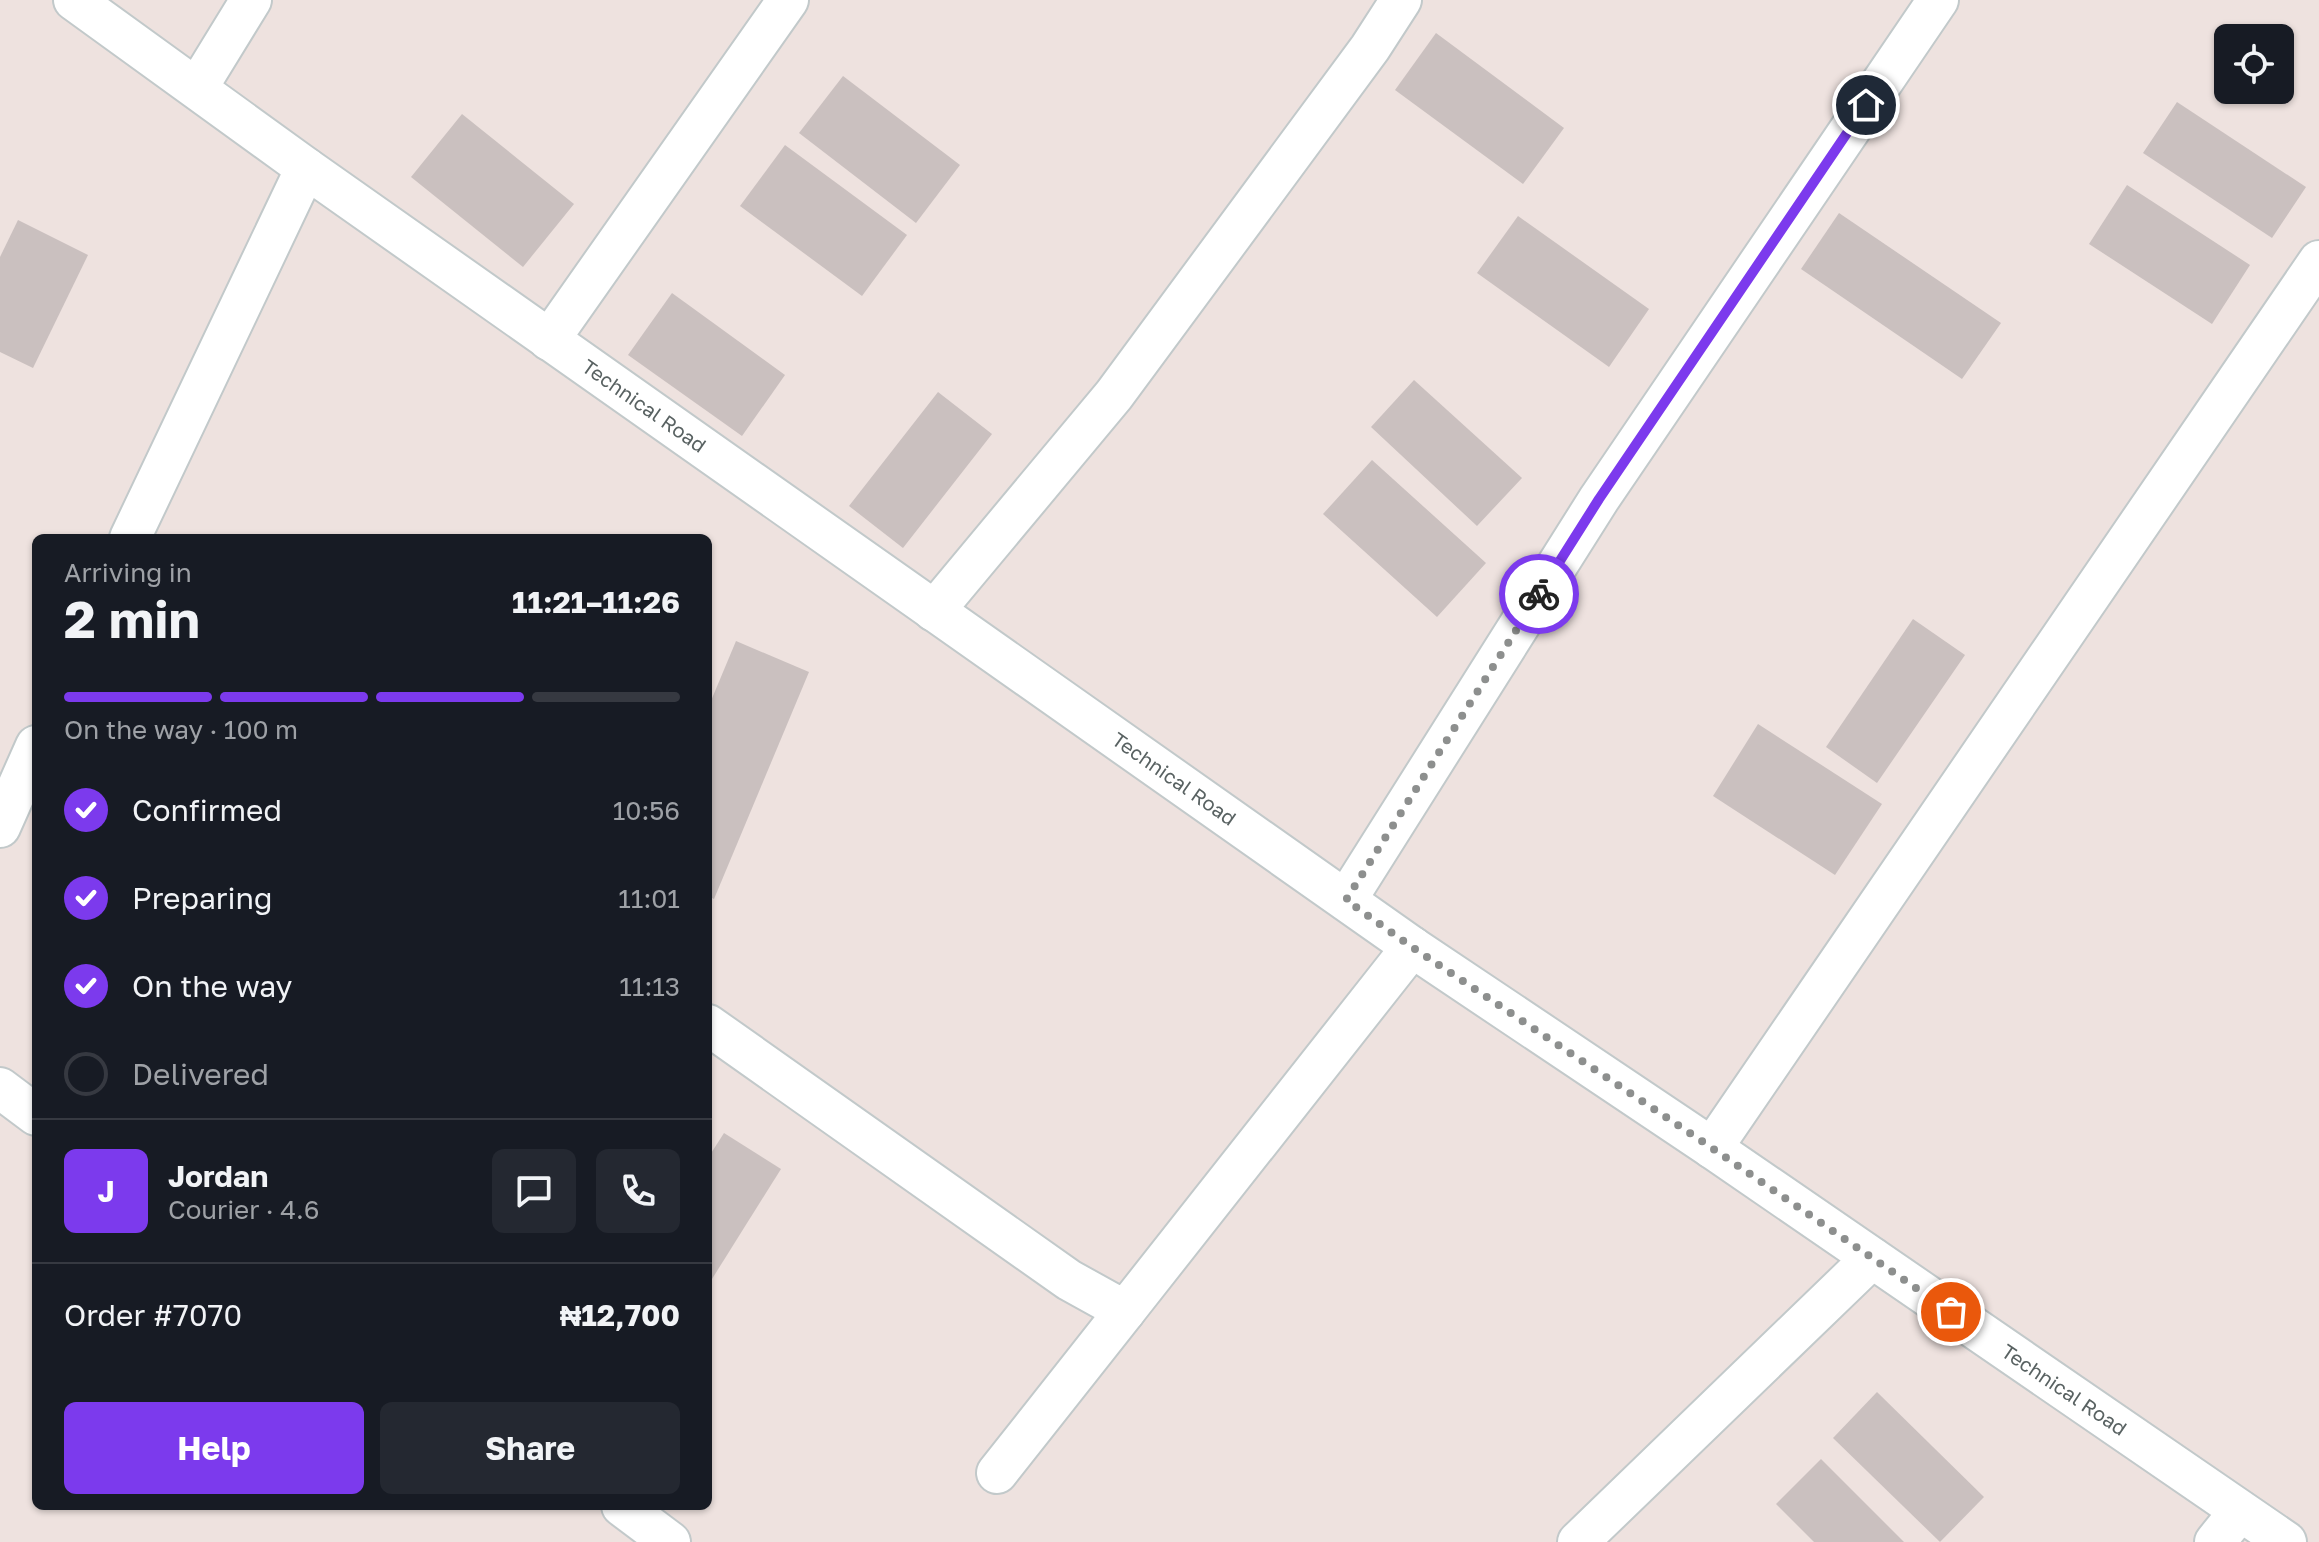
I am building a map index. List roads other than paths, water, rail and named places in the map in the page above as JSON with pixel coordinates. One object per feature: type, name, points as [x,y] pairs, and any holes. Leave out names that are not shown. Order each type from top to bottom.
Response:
[{"type":"street","name":"Technical Road","points":[[74,0],[549,340],[1412,947],[1712,1148],[2286,1542]]},
{"type":"street","points":[[197,88],[251,0]]},
{"type":"street","points":[[549,340],[788,0]]},
{"type":"street","points":[[934,611],[1114,395],[1370,48],[1401,0]]},
{"type":"street","points":[[1346,900],[1599,499],[1938,0]]},
{"type":"street","points":[[132,534],[306,168]]},
{"type":"street","points":[[1712,1148],[2319,261]]},
{"type":"street","points":[[0,827],[32,755]]},
{"type":"street","points":[[997,1473],[1412,947]]},
{"type":"street","points":[[712,1028],[1069,1280],[1125,1311]]},
{"type":"street","points":[[0,1088],[32,1112]]},
{"type":"street","points":[[1578,1542],[1872,1258]]},
{"type":"street","points":[[627,1510],[670,1542]]},
{"type":"street","points":[[2215,1542],[2240,1511]]}]
